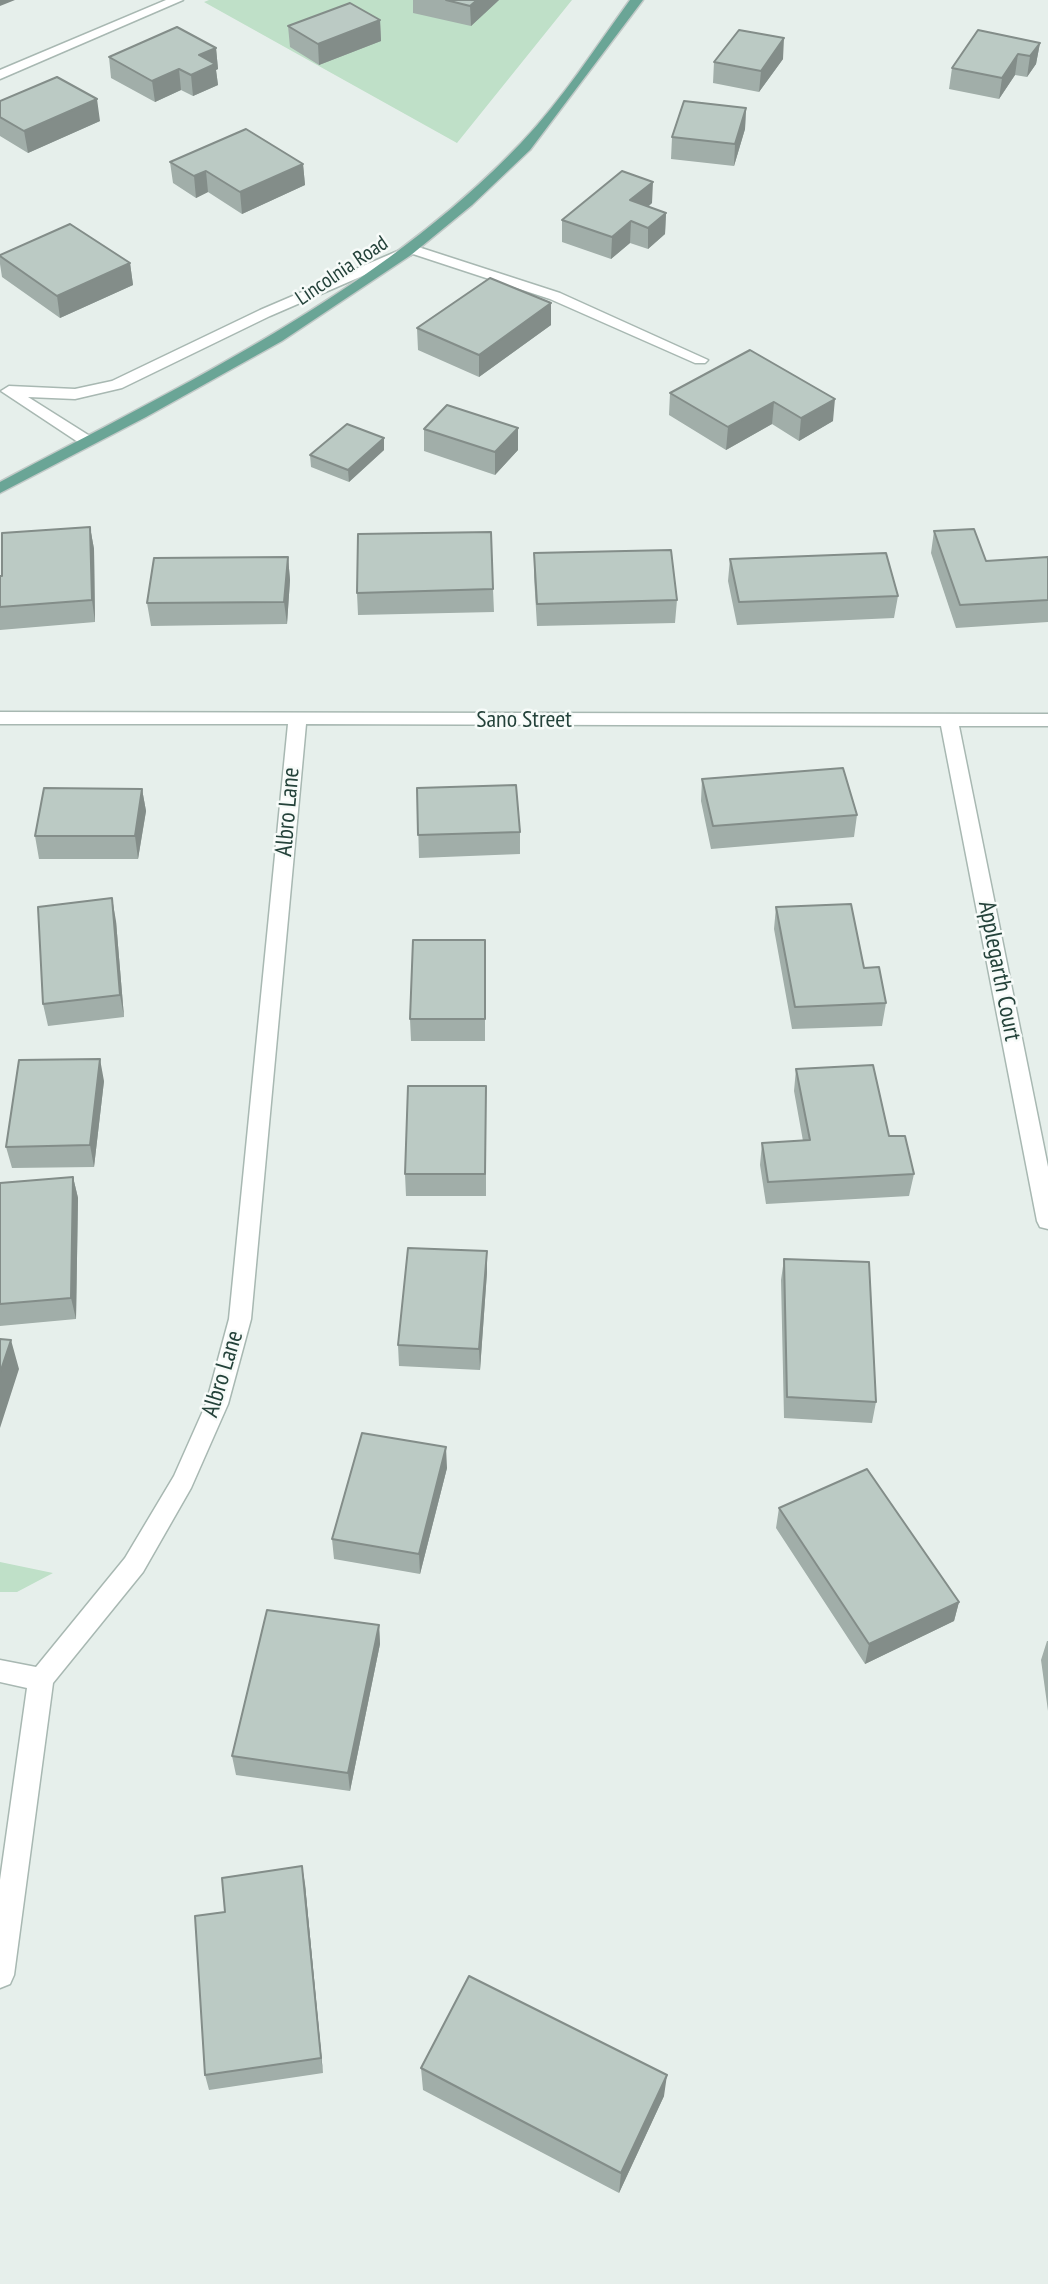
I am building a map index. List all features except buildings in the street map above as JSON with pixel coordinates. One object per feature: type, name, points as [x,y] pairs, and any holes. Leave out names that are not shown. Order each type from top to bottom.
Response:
[{"type":"main road","name":"Lincolnia Road","points":[[0,488],[307,321],[412,249],[456,213],[527,145],[637,0]]},
{"type":"street","points":[[0,75],[177,0]]},
{"type":"street","points":[[4,388],[75,394],[117,385],[265,313],[412,249],[555,296],[700,360]]},
{"type":"street","points":[[4,388],[87,441]]},
{"type":"street","name":"Sano Street","points":[[0,718],[296,721],[1048,720]]},
{"type":"street","name":"Applegarth Court","points":[[949,720],[1048,1222]]},
{"type":"street","name":"Albro Lane","points":[[41,1679],[134,1565],[183,1481],[216,1404],[240,1319],[296,721]]},
{"type":"street","points":[[0,1671],[41,1679],[0,1975]]},
{"type":"green space","points":[[572,0],[457,143],[204,2]]},
{"type":"green space","points":[[0,1562],[53,1573],[17,1592],[0,1592]]}]
